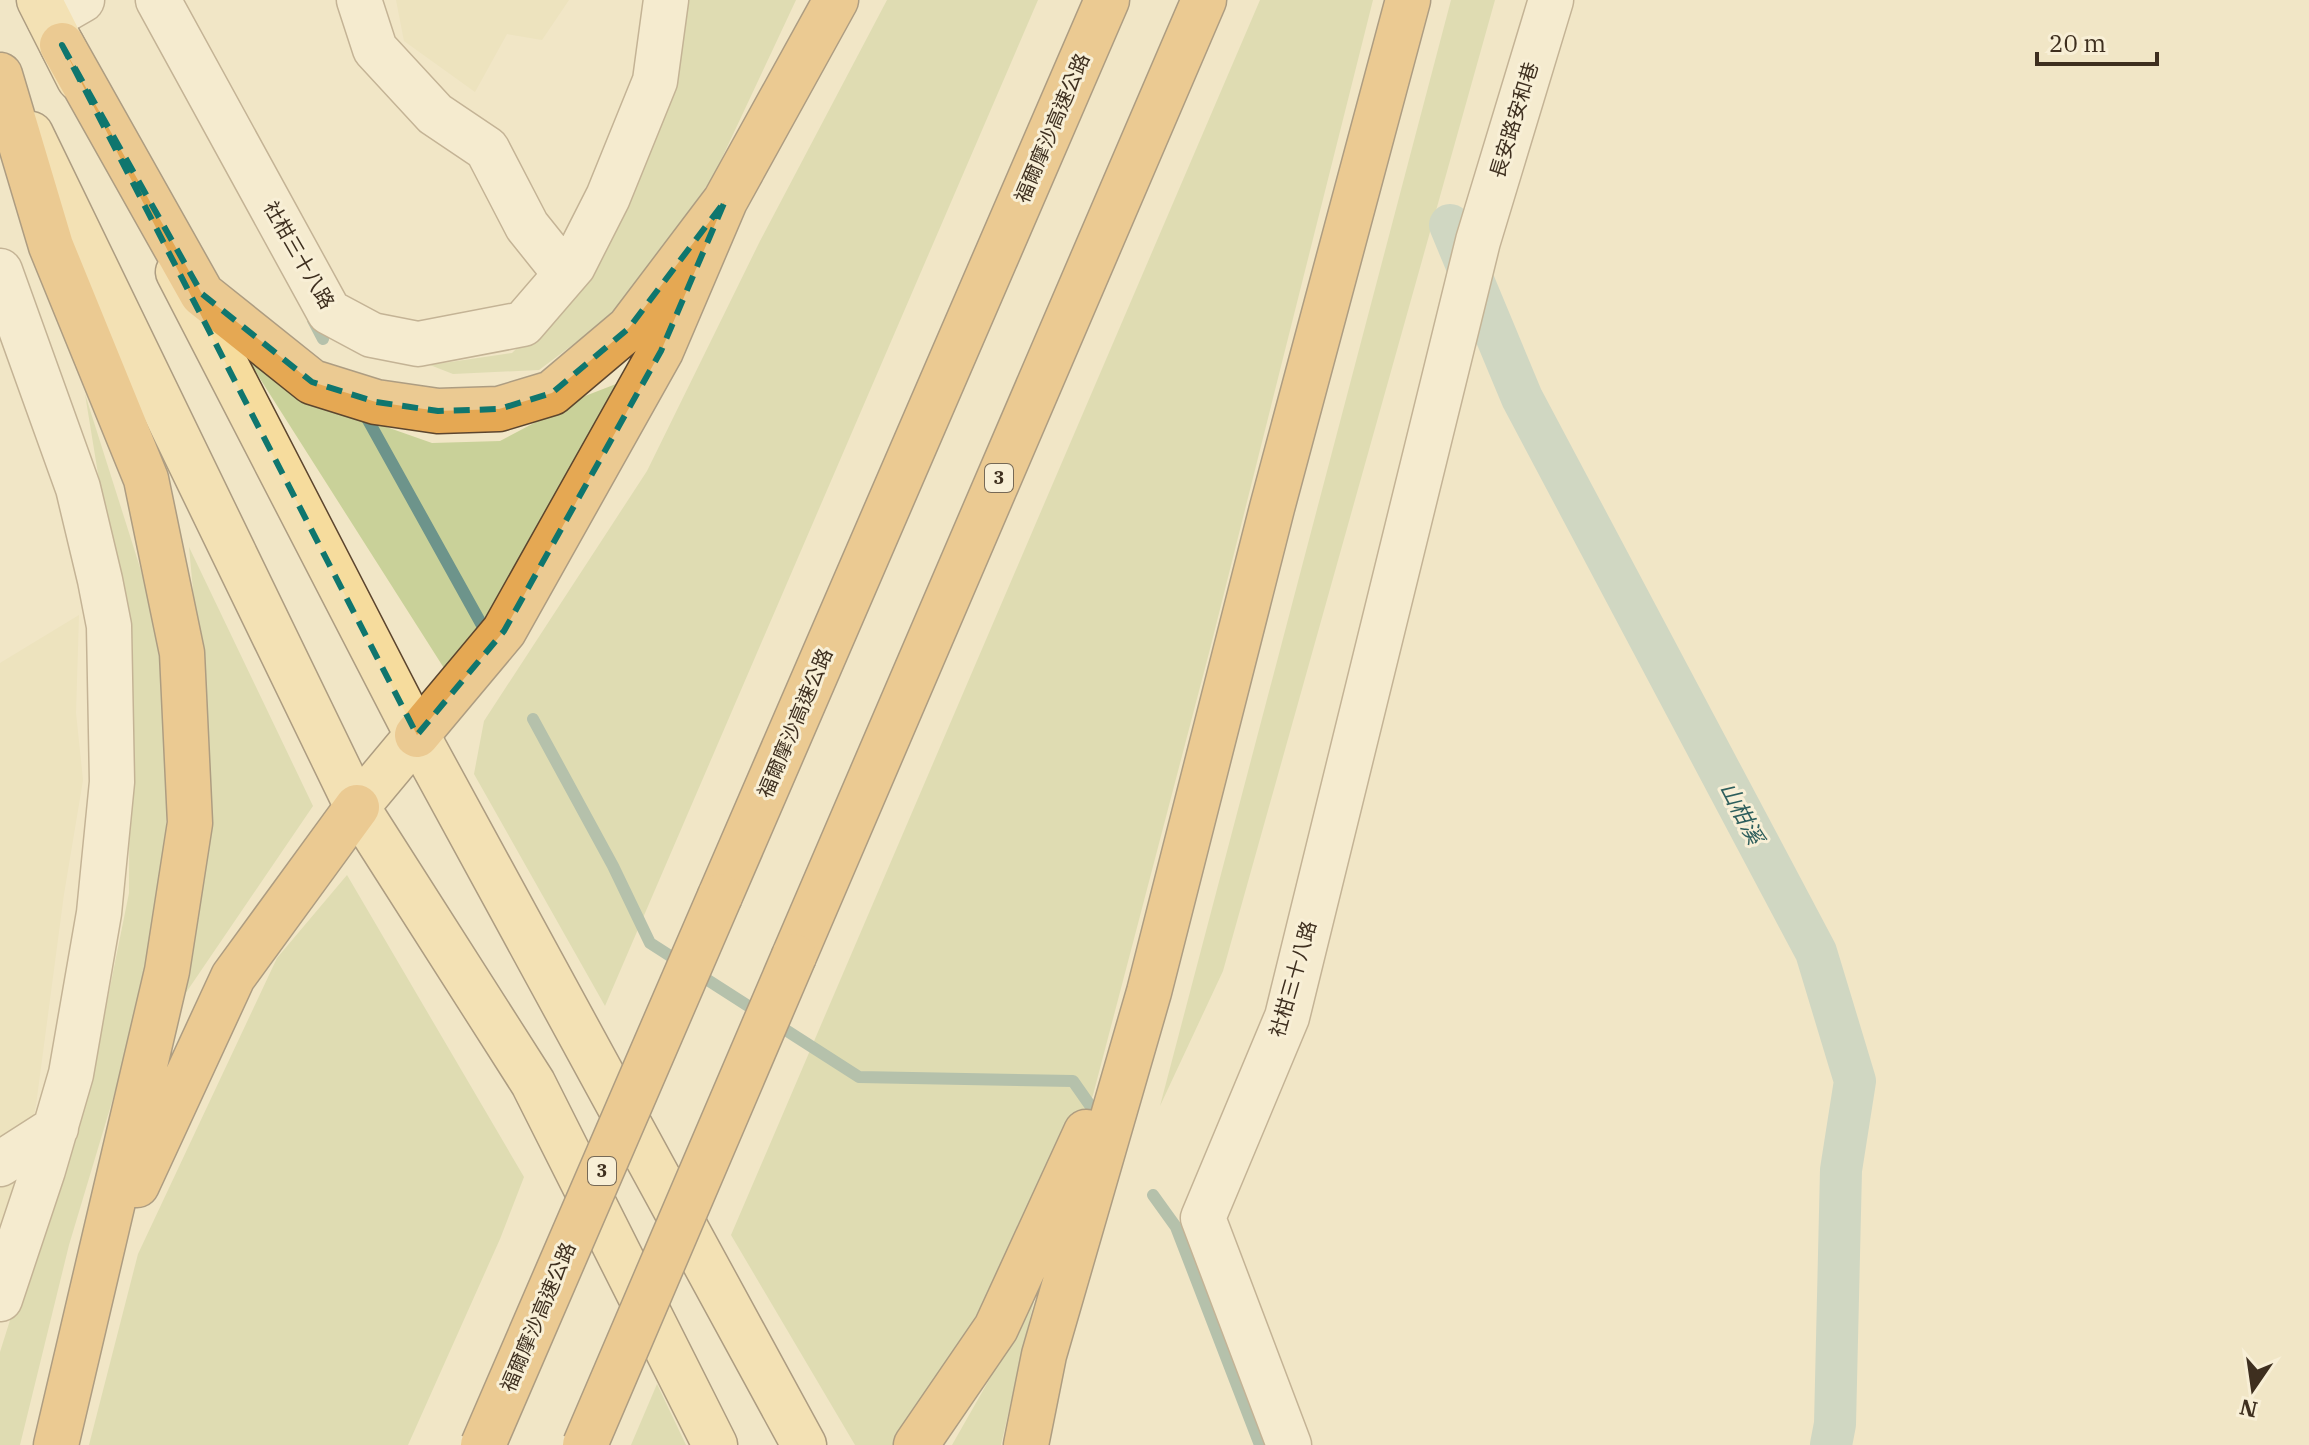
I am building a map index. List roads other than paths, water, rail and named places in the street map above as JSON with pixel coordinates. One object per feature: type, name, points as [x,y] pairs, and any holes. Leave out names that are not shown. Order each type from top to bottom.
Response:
[{"type":"highway","points":[[417,735],[504,631],[661,351],[725,201],[836,0]]},
{"type":"highway","name":"福爾摩沙高速公路","points":[[483,1445],[1107,0]]},
{"type":"highway","name":"3","points":[[585,1445],[1204,0]]},
{"type":"highway","points":[[1026,1445],[1044,1355],[1149,992],[1272,508],[1408,0]]},
{"type":"highway","points":[[58,16],[202,294],[312,382],[376,402],[438,411],[499,409],[552,393],[629,328],[725,201]]},
{"type":"highway","points":[[0,73],[51,246],[146,479],[182,653],[190,823],[167,971],[59,1432]]},
{"type":"highway","points":[[59,1432],[142,1171],[233,977],[357,807]]},
{"type":"highway","points":[[916,1445],[996,1328],[1149,992]]},
{"type":"main road","points":[[58,16],[417,735],[804,1445]]},
{"type":"main road","points":[[0,73],[357,807],[533,1083],[715,1445]]},
{"type":"main road","points":[[357,807],[417,735]]},
{"type":"street","name":"社柑三十八路","points":[[158,0],[329,312],[372,335],[418,344],[523,324],[573,266],[608,197],[655,81],[666,0]]},
{"type":"street","points":[[359,0],[375,49],[435,114],[487,149],[527,226],[555,261],[573,266]]},
{"type":"street","name":"長安路安和巷","points":[[1414,496],[1478,241],[1551,0]]},
{"type":"street","points":[[0,271],[78,488],[109,626],[112,782],[99,913],[71,1074],[0,1299]]},
{"type":"street","name":"社柑三十八路","points":[[1289,1445],[1203,1218],[1287,1017],[1414,496]]},
{"type":"street","points":[[0,1164],[56,1128]]},
{"type":"waterway","name":"山柑溪","points":[[1450,225],[1522,398],[1816,952],[1855,1081],[1841,1170],[1835,1424],[1831,1445]]},
{"type":"waterway","points":[[313,320],[323,339]]},
{"type":"waterway","points":[[363,411],[488,636]]},
{"type":"waterway","points":[[533,719],[613,866],[650,943],[859,1077],[1073,1081],[1094,1111]]},
{"type":"waterway","points":[[1153,1195],[1176,1227],[1260,1445]]}]
